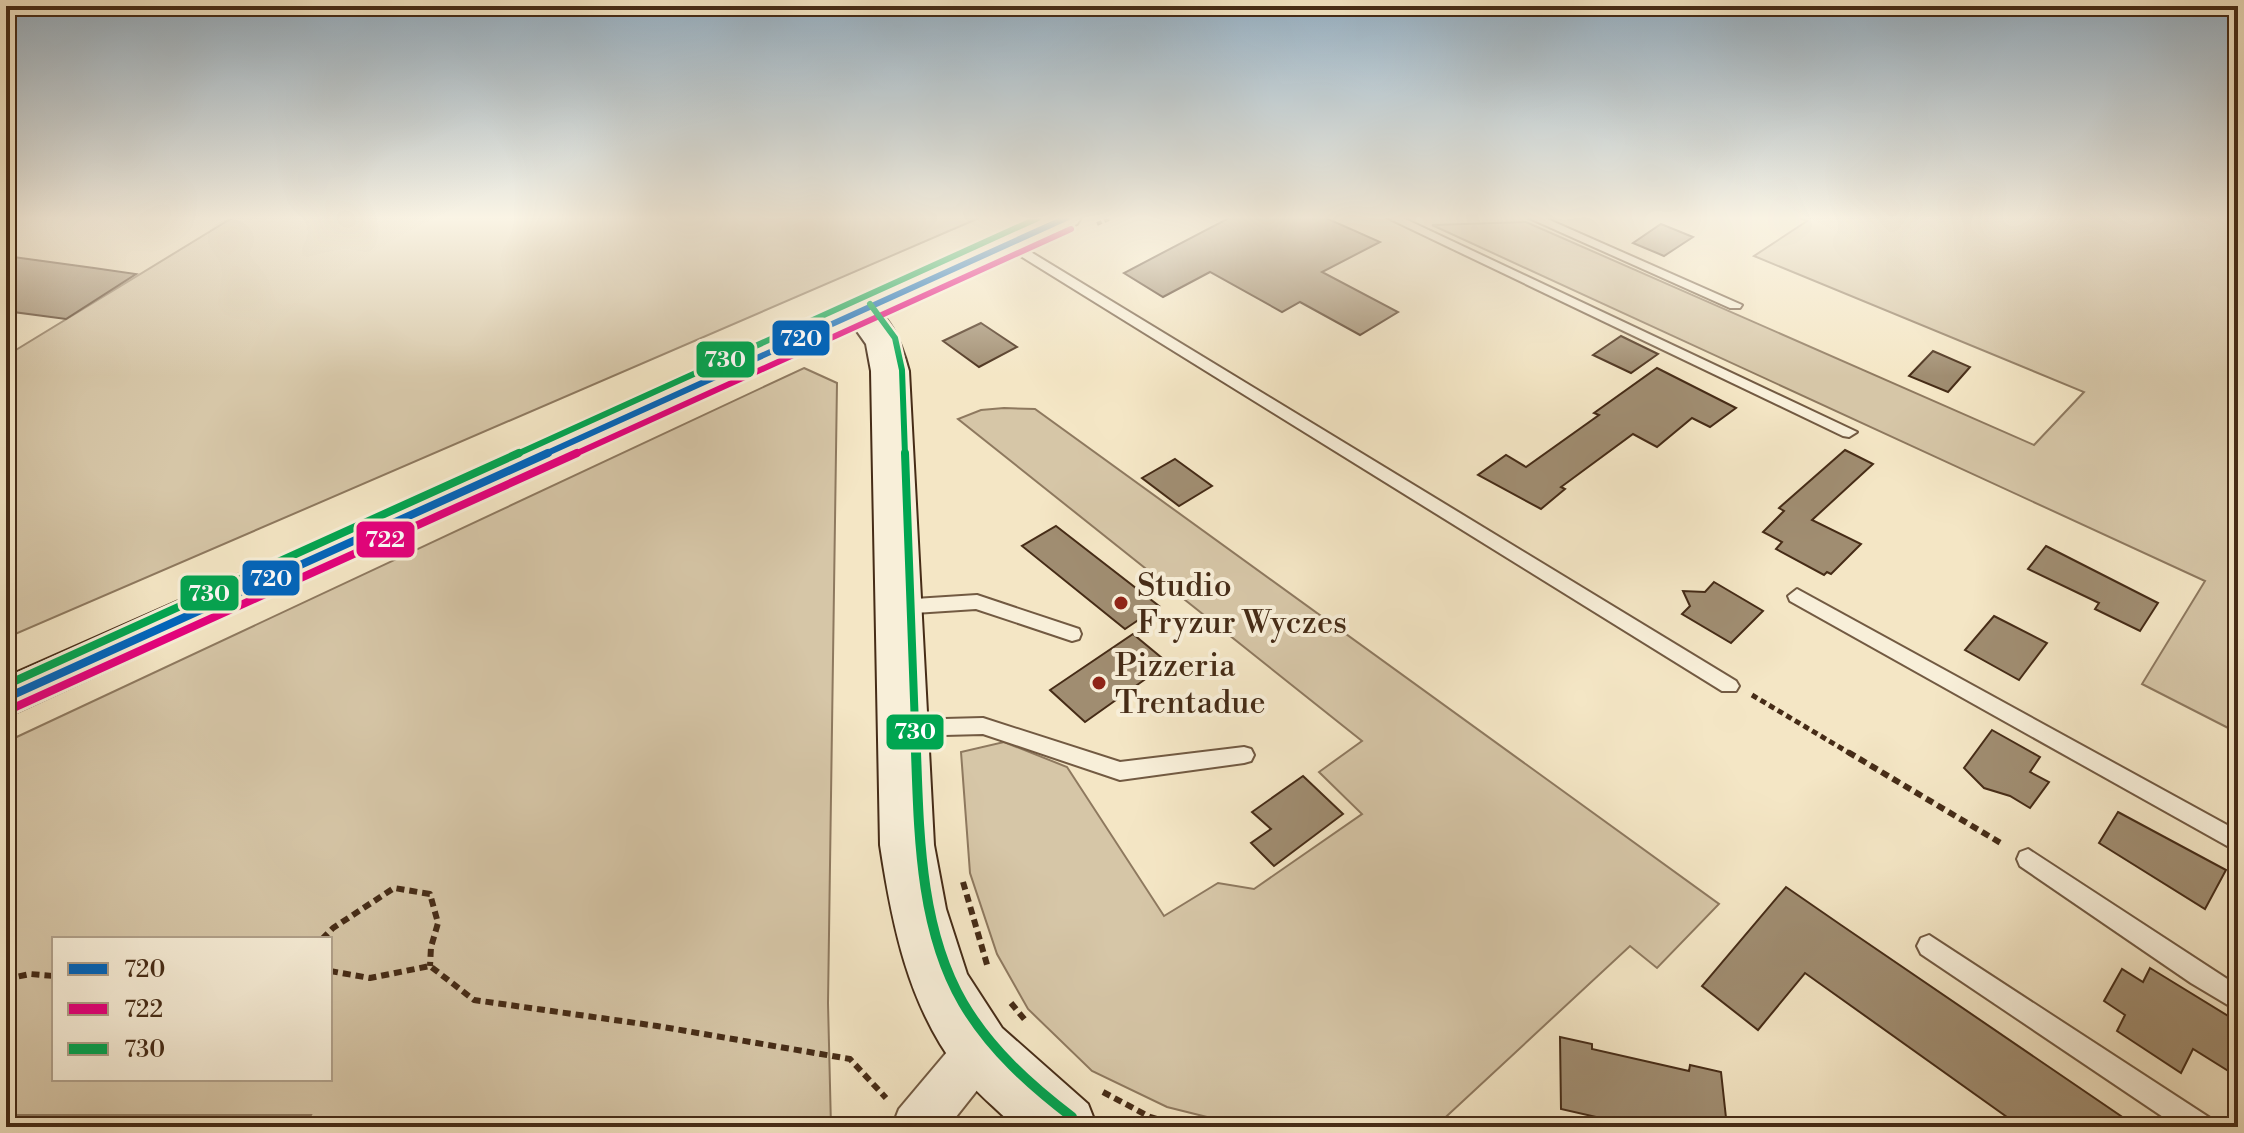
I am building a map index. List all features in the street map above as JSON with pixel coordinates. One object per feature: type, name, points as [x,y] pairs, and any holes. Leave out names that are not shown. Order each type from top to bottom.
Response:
[{"type":"main road","points":[[6,698],[860,311],[872,324],[888,356],[907,845],[918,909],[941,987],[980,1049],[1045,1112],[1065,1127]]},
{"type":"street","points":[[860,311],[950,271]]},
{"type":"street","points":[[905,1116],[980,1049]]},
{"type":"lane","points":[[1055,271],[1729,686]]},
{"type":"lane","points":[[1506,271],[1849,432]]},
{"type":"lane","points":[[1657,271],[1735,305]]},
{"type":"lane","points":[[1797,596],[2238,842]]},
{"type":"lane","points":[[899,607],[977,602],[1072,634]]},
{"type":"lane","points":[[902,728],[983,726],[1120,771],[1244,755]]},
{"type":"lane","points":[[2028,859],[2238,999]]},
{"type":"lane","points":[[1929,946],[2201,1127]]},
{"type":"path","points":[[1729,686],[1749,693],[2028,859]]},
{"type":"path","points":[[961,876],[990,975]]},
{"type":"path","points":[[324,937],[394,888],[430,894],[438,923],[430,966]]},
{"type":"path","points":[[332,971],[370,978],[430,966],[474,1000],[657,1026],[850,1059],[905,1116]]},
{"type":"path","points":[[6,979],[30,974],[52,976]]},
{"type":"path","points":[[1008,998],[1036,1031]]},
{"type":"path","points":[[1091,1081],[1150,1117],[1186,1127]]},
{"type":"shaded area","points":[[145,271],[857,271],[6,638],[6,356]]},
{"type":"shaded area","points":[[1532,271],[1637,271],[2034,445],[2084,392],[1790,271],[2238,271],[2238,733],[2142,684],[2205,581]]},
{"type":"shaded area","points":[[804,368],[837,383],[828,1003],[831,1127],[305,1127],[311,1115],[6,1115],[6,742]]},
{"type":"shaded area","points":[[1035,409],[1719,904],[1657,968],[1630,946],[1435,1127],[1247,1127],[1167,1107],[1092,1071],[1028,1009],[997,954],[970,873],[961,752],[1004,742],[1067,767],[1164,916],[1218,883],[1254,889],[1362,814],[1319,772],[1362,741],[958,419],[981,410]]},
{"type":"building","points":[[6,271],[113,271],[136,274],[66,319],[6,311]]},
{"type":"building","points":[[1128,271],[1324,271],[1322,272],[1398,312],[1360,335],[1300,302],[1282,312],[1210,272],[1163,297],[1124,273]]},
{"type":"building","points":[[981,323],[1017,347],[979,367],[943,341]]},
{"type":"building","points":[[1621,336],[1658,354],[1631,373],[1593,355]]},
{"type":"building","points":[[1933,351],[1970,367],[1948,392],[1909,376]]},
{"type":"building","points":[[1657,368],[1736,408],[1710,427],[1692,418],[1657,447],[1633,434],[1561,487],[1565,489],[1541,509],[1478,475],[1506,455],[1526,467],[1599,415],[1594,413]]},
{"type":"building","points":[[1845,450],[1873,464],[1812,520],[1861,544],[1831,574],[1827,572],[1824,575],[1776,549],[1782,542],[1763,532],[1784,511],[1779,508]]},
{"type":"building","points":[[1175,459],[1212,486],[1179,506],[1142,478]]},
{"type":"building","points":[[1056,526],[1159,606],[1125,629],[1022,546]]},
{"type":"building","points":[[2046,546],[2158,603],[2140,631],[2095,609],[2099,603],[2028,569]]},
{"type":"building","points":[[1714,582],[1763,611],[1731,643],[1682,614],[1690,606],[1683,591],[1705,592]]},
{"type":"building","points":[[1994,616],[2047,643],[2019,680],[1965,650]]},
{"type":"building","points":[[1133,634],[1168,663],[1085,722],[1050,690]]},
{"type":"building","points":[[1992,730],[2040,757],[2030,772],[2049,782],[2030,808],[2010,796],[1984,788],[1964,768]]},
{"type":"building","points":[[1303,776],[1343,814],[1274,866],[1251,843],[1271,829],[1252,812]]},
{"type":"building","points":[[2118,812],[2226,870],[2205,909],[2099,843]]},
{"type":"building","points":[[1786,887],[2137,1127],[2021,1127],[1805,973],[1758,1030],[1702,986]]},
{"type":"building","points":[[2150,968],[2238,1022],[2238,1077],[2193,1049],[2181,1073],[2117,1031],[2125,1015],[2104,1001],[2122,969],[2143,982]]},
{"type":"building","points":[[1560,1037],[1592,1044],[1592,1049],[1689,1071],[1690,1065],[1721,1072],[1727,1127],[1640,1127],[1561,1109]]},
{"type":"transit line","name":"730","points":[[6,685],[921,271]]},
{"type":"transit line","name":"720","points":[[6,698],[949,271]]},
{"type":"transit line","name":"722","points":[[11,709],[979,271]]},
{"type":"transit line","name":"730","points":[[870,304],[895,338],[902,370],[919,844],[936,931],[952,981],[973,1020],[1020,1073],[1072,1117]]},
{"type":"place","name":"Studio Fryzur Wyczes","points":[[1121,603]]},
{"type":"place","name":"Pizzeria Trentadue","points":[[1099,683]]}]
